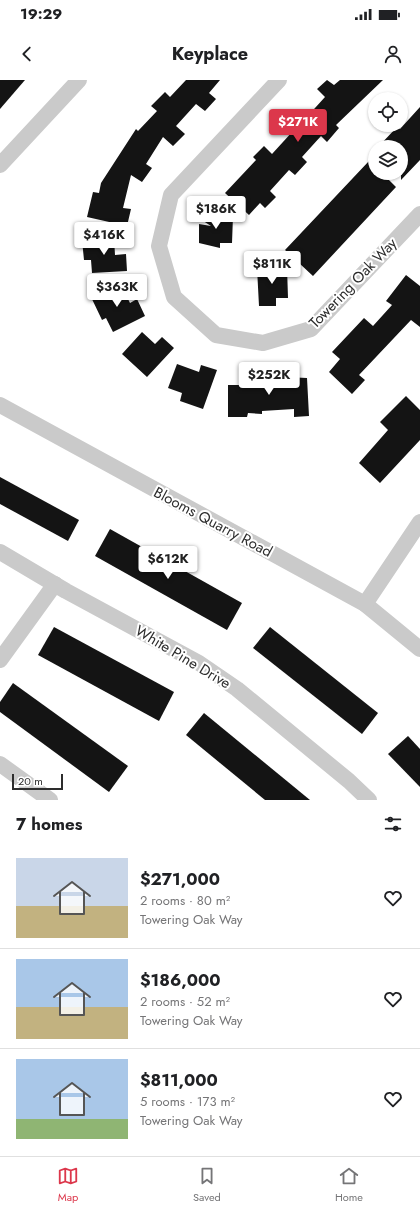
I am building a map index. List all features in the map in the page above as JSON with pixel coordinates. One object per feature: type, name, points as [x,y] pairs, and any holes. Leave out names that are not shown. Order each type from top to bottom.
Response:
[{"type":"street","points":[[0,165],[79,80]]},
{"type":"street","name":"Towering Oak Way","points":[[279,80],[171,195],[159,246],[174,297],[216,335],[264,343],[311,329],[420,214]]},
{"type":"street","name":"Blooms Quarry Road","points":[[0,405],[365,604],[420,649]]},
{"type":"street","points":[[365,604],[420,522]]},
{"type":"street","name":"White Pine Drive","points":[[0,552],[199,663],[237,689],[349,781],[369,800]]},
{"type":"street","points":[[0,660],[55,584]]},
{"type":"street","points":[[0,764],[50,800]]},
{"type":"building","points":[[0,80],[25,80],[0,109]]},
{"type":"building","points":[[186,80],[220,80],[209,93],[216,99],[205,111],[196,104],[176,126],[185,134],[173,146],[163,137],[146,164],[152,168],[142,182],[131,175],[123,208],[131,209],[127,226],[87,217],[93,192],[99,193],[101,183],[136,129],[138,131],[157,111],[151,106],[165,92],[170,97]]},
{"type":"building","points":[[327,80],[334,85],[340,80],[383,80],[370,92],[368,92],[368,94],[336,125],[339,128],[327,142],[321,136],[302,157],[307,162],[295,175],[289,170],[270,191],[276,197],[265,208],[260,203],[249,215],[225,193],[256,160],[253,157],[264,146],[272,154],[293,131],[285,124],[297,111],[305,119],[325,97],[317,89]]},
{"type":"building","points":[[420,107],[420,160],[408,173],[408,140],[385,140],[392,132],[408,132],[408,120]]},
{"type":"building","points":[[368,162],[368,180],[389,180],[396,187],[313,276],[285,250]]},
{"type":"building","points":[[194,215],[233,216],[232,243],[220,243],[220,248],[199,243],[199,224],[211,226]]},
{"type":"building","points":[[114,238],[115,255],[126,254],[127,271],[92,273],[91,260],[84,260],[82,240]]},
{"type":"building","points":[[287,267],[288,298],[276,298],[276,306],[259,306],[257,268]]},
{"type":"building","points":[[406,275],[420,286],[420,327],[411,320],[359,375],[365,380],[352,394],[329,372],[340,359],[332,352],[364,318],[373,326],[392,305],[386,301]]},
{"type":"building","points":[[120,283],[130,303],[137,299],[145,316],[113,332],[106,318],[102,320],[91,297]]},
{"type":"building","points":[[142,332],[155,344],[162,337],[174,348],[147,377],[122,354]]},
{"type":"building","points":[[177,364],[199,372],[201,365],[217,370],[203,409],[180,401],[182,393],[168,388]]},
{"type":"building","points":[[245,375],[307,378],[309,416],[294,417],[294,409],[262,411],[262,414],[248,413],[247,417],[228,417],[228,385],[245,385]]},
{"type":"building","points":[[406,396],[420,410],[420,440],[380,483],[359,463],[388,430],[380,422]]},
{"type":"building","points":[[0,477],[79,520],[68,541],[0,504]]},
{"type":"building","points":[[110,529],[242,603],[227,630],[95,556]]},
{"type":"building","points":[[54,627],[174,692],[159,721],[38,655]]},
{"type":"building","points":[[270,627],[378,713],[362,734],[253,648]]},
{"type":"building","points":[[13,683],[128,766],[109,792],[0,712],[0,702]]},
{"type":"building","points":[[204,713],[310,800],[265,800],[186,735]]},
{"type":"building","points":[[408,736],[420,749],[420,787],[388,754]]}]
